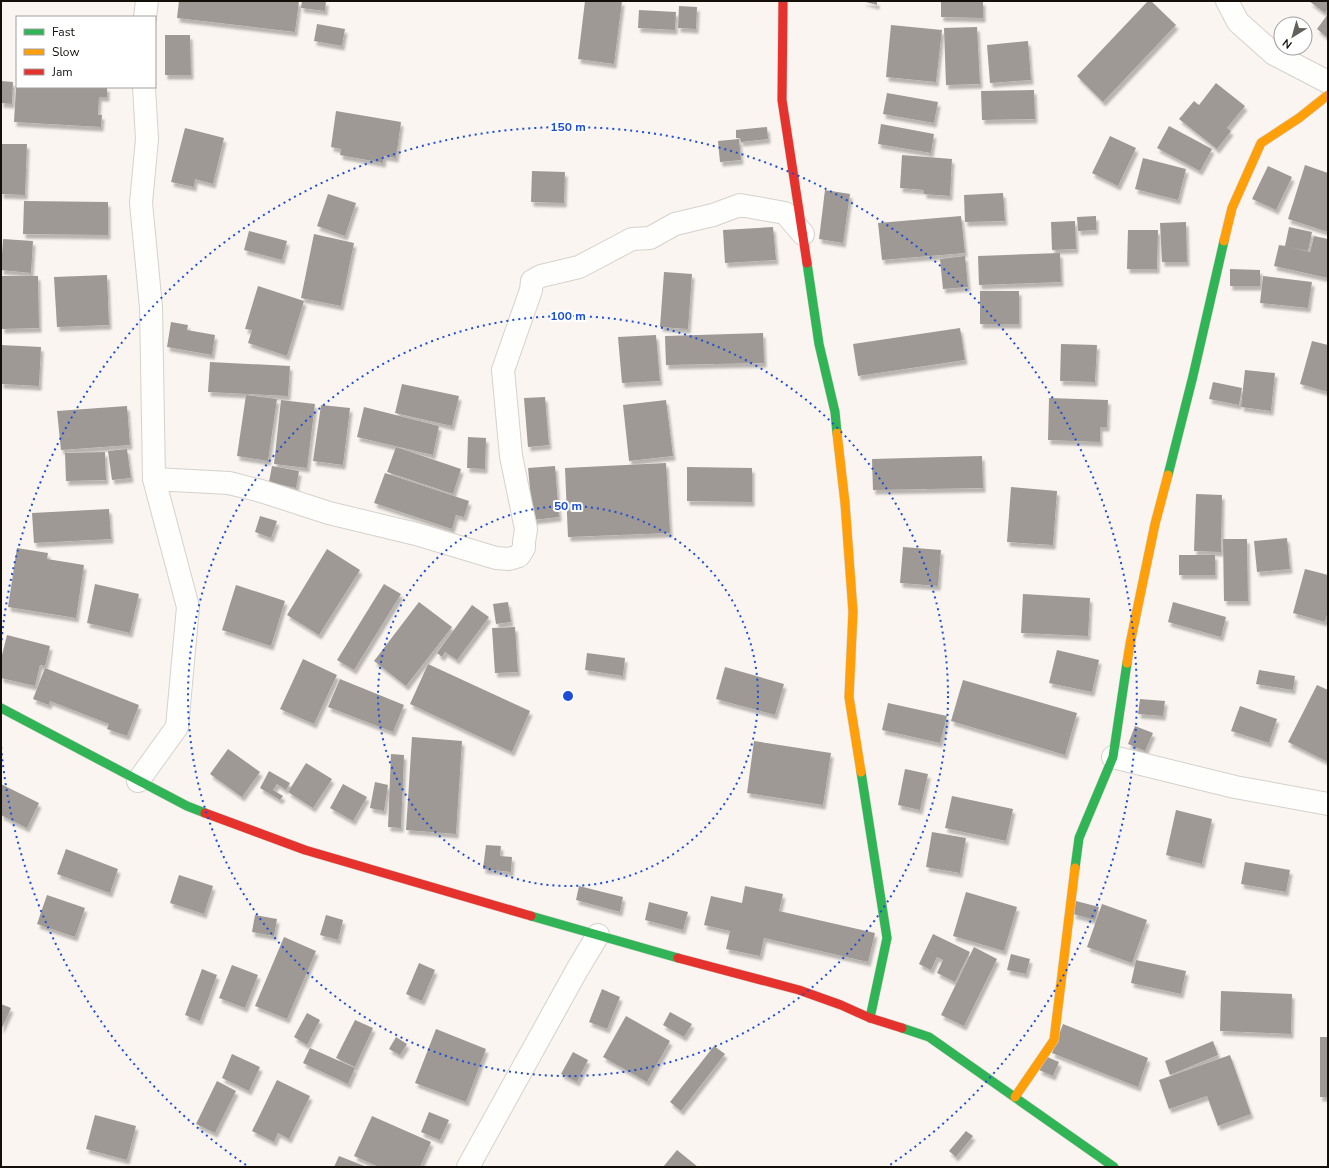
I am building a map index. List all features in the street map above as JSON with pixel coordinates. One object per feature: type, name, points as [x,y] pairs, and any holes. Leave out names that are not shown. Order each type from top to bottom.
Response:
[{"type":"street","points":[[146,16],[148,1]]},
{"type":"street","points":[[783,1],[782,100],[819,344],[834,412],[845,503],[853,612],[849,698],[887,938],[870,1018]]},
{"type":"street","points":[[1227,1],[1238,22],[1274,54],[1328,82]]},
{"type":"street","points":[[138,781],[177,727],[188,607],[154,479],[151,307],[141,203],[147,139],[144,88]]},
{"type":"street","points":[[1015,1097],[1054,1040],[1079,838],[1113,757],[1130,644],[1155,524],[1193,376],[1232,208],[1261,143],[1299,118],[1328,95]]},
{"type":"street","points":[[154,479],[229,483],[261,491],[329,513],[416,534],[496,558],[508,559],[518,556],[524,548],[526,529],[511,456],[503,370],[531,290],[532,281],[541,276],[579,267],[632,239],[650,238],[675,224],[713,215],[740,205],[785,213],[803,234]]},
{"type":"street","points":[[1,708],[187,806],[305,850],[798,990],[841,1005],[870,1018],[929,1037],[1114,1167]]},
{"type":"street","points":[[1113,757],[1235,787],[1328,804]]},
{"type":"street","points":[[468,1167],[598,934]]},
{"type":"building","points":[[179,1],[299,1],[295,32],[177,18]]},
{"type":"building","points":[[302,1],[326,1],[325,11],[301,8]]},
{"type":"building","points":[[585,1],[622,1],[614,64],[578,59]]},
{"type":"building","points":[[862,1],[877,1],[877,5]]},
{"type":"building","points":[[941,1],[983,1],[983,18],[941,17]]},
{"type":"building","points":[[1148,1],[1151,1],[1176,25],[1103,102],[1077,76]]},
{"type":"building","points":[[1309,1],[1328,1],[1328,8],[1325,13]]},
{"type":"building","points":[[679,6],[697,7],[696,29],[678,28]]},
{"type":"building","points":[[639,10],[676,12],[675,30],[638,28]]},
{"type":"building","points":[[1328,14],[1328,38],[1317,29]]},
{"type":"building","points":[[317,24],[345,29],[342,46],[314,41]]},
{"type":"building","points":[[891,25],[942,30],[936,82],[886,77]]},
{"type":"building","points":[[977,27],[980,84],[946,85],[944,28]]},
{"type":"building","points":[[165,35],[190,35],[191,75],[165,75]]},
{"type":"building","points":[[1028,41],[1031,80],[990,83],[987,45]]},
{"type":"building","points":[[1,81],[13,82],[12,104],[1,103]]},
{"type":"building","points":[[1216,83],[1245,106],[1227,128],[1231,131],[1217,149],[1179,119],[1194,101],[1199,105]]},
{"type":"building","points":[[16,87],[107,88],[107,97],[99,97],[98,115],[102,115],[101,127],[14,122]]},
{"type":"building","points":[[1034,90],[1035,119],[982,120],[981,91]]},
{"type":"building","points":[[887,93],[938,102],[934,123],[883,114]]},
{"type":"building","points":[[336,111],[401,122],[396,158],[384,156],[383,163],[340,155],[341,149],[331,147]]},
{"type":"building","points":[[881,124],[934,134],[931,153],[878,144]]},
{"type":"building","points":[[1169,126],[1212,149],[1200,171],[1157,148]]},
{"type":"building","points":[[767,127],[768,139],[741,142],[740,138],[736,138],[736,130]]},
{"type":"building","points":[[185,128],[224,138],[213,184],[195,179],[194,187],[171,182]]},
{"type":"building","points":[[1110,136],[1136,148],[1118,186],[1092,173]]},
{"type":"building","points":[[739,139],[741,160],[720,162],[718,141]]},
{"type":"building","points":[[1,144],[27,144],[25,195],[1,194]]},
{"type":"building","points":[[902,155],[952,159],[950,196],[924,194],[924,190],[900,188]]},
{"type":"building","points":[[1143,158],[1186,169],[1178,200],[1135,189]]},
{"type":"building","points":[[1305,165],[1328,173],[1328,232],[1288,219]]},
{"type":"building","points":[[1268,166],[1292,177],[1276,210],[1252,199]]},
{"type":"building","points":[[532,171],[565,172],[564,203],[531,202]]},
{"type":"building","points":[[825,190],[850,194],[843,243],[819,239]]},
{"type":"building","points":[[1003,193],[1005,221],[965,222],[964,195]]},
{"type":"building","points":[[328,194],[356,203],[345,236],[317,226]]},
{"type":"building","points":[[24,201],[108,202],[108,235],[23,234]]},
{"type":"building","points":[[961,216],[965,253],[882,260],[878,223]]},
{"type":"building","points":[[1096,216],[1096,230],[1078,231],[1077,217]]},
{"type":"building","points":[[1075,221],[1076,249],[1052,250],[1051,222]]},
{"type":"building","points":[[1186,222],[1187,262],[1162,262],[1160,223]]},
{"type":"building","points":[[773,227],[776,260],[725,263],[723,230]]},
{"type":"building","points":[[1289,227],[1312,232],[1308,251],[1289,247],[1310,252],[1314,236],[1328,239],[1328,278],[1274,266],[1279,245],[1285,246]]},
{"type":"building","points":[[1128,230],[1158,230],[1157,269],[1127,269]]},
{"type":"building","points":[[249,231],[287,241],[282,260],[244,250]]},
{"type":"building","points":[[314,234],[354,243],[341,306],[301,298]]},
{"type":"building","points":[[3,239],[33,241],[31,273],[1,270]]},
{"type":"building","points":[[1060,253],[1061,282],[979,285],[978,256]]},
{"type":"building","points":[[965,256],[968,287],[943,289],[940,259]]},
{"type":"building","points":[[1230,269],[1260,270],[1260,286],[1230,286]]},
{"type":"building","points":[[664,272],[692,274],[688,329],[660,327]]},
{"type":"building","points":[[107,275],[109,325],[57,327],[54,277]]},
{"type":"building","points":[[1,276],[38,276],[39,328],[2,329]]},
{"type":"building","points":[[1263,276],[1312,282],[1308,308],[1260,303]]},
{"type":"building","points":[[258,286],[304,301],[287,356],[248,343],[252,330],[245,329]]},
{"type":"building","points":[[980,291],[1019,291],[1019,324],[980,324]]},
{"type":"building","points":[[171,322],[188,325],[187,330],[215,335],[212,355],[167,347]]},
{"type":"building","points":[[960,328],[965,360],[858,376],[853,344]]},
{"type":"building","points":[[763,333],[764,363],[666,365],[665,336]]},
{"type":"building","points":[[656,335],[660,381],[622,383],[618,337]]},
{"type":"building","points":[[1312,341],[1328,345],[1328,392],[1300,384]]},
{"type":"building","points":[[1061,344],[1097,345],[1095,382],[1060,381]]},
{"type":"building","points":[[1,345],[41,347],[39,386],[1,384]]},
{"type":"building","points":[[210,362],[290,366],[288,396],[208,392]]},
{"type":"building","points":[[1245,370],[1275,373],[1271,411],[1241,407]]},
{"type":"building","points":[[1213,382],[1242,388],[1239,405],[1209,399]]},
{"type":"building","points":[[402,384],[459,396],[452,426],[395,413]]},
{"type":"building","points":[[246,395],[277,399],[268,461],[237,456]]},
{"type":"building","points":[[545,397],[549,445],[528,447],[524,398]]},
{"type":"building","points":[[1049,398],[1108,400],[1107,427],[1100,427],[1100,442],[1048,440]]},
{"type":"building","points":[[281,400],[315,404],[307,468],[274,464]]},
{"type":"building","points":[[666,400],[673,456],[629,461],[623,405]]},
{"type":"building","points":[[321,405],[350,408],[343,465],[313,461]]},
{"type":"building","points":[[127,406],[130,445],[61,450],[57,411]]},
{"type":"building","points":[[364,407],[439,426],[433,455],[357,437]]},
{"type":"building","points":[[468,437],[486,438],[485,469],[467,468]]},
{"type":"building","points":[[396,447],[461,469],[453,494],[387,472]]},
{"type":"building","points":[[127,449],[131,478],[112,480],[108,451]]},
{"type":"building","points":[[105,452],[106,480],[66,481],[65,453]]},
{"type":"building","points":[[982,456],[983,488],[873,490],[872,459]]},
{"type":"building","points":[[666,463],[670,533],[568,537],[565,468]]},
{"type":"building","points":[[272,466],[299,471],[296,488],[269,482]]},
{"type":"building","points":[[555,466],[559,517],[533,520],[528,468]]},
{"type":"building","points":[[687,467],[752,468],[752,502],[687,501]]},
{"type":"building","points":[[385,473],[469,501],[464,517],[456,515],[452,529],[374,503]]},
{"type":"building","points":[[1011,487],[1057,491],[1053,545],[1007,542]]},
{"type":"building","points":[[1196,494],[1222,495],[1221,552],[1194,551]]},
{"type":"building","points":[[109,509],[111,539],[34,543],[32,513]]},
{"type":"building","points":[[260,516],[277,521],[271,538],[255,532]]},
{"type":"building","points":[[1287,538],[1290,569],[1257,572],[1254,541]]},
{"type":"building","points":[[1223,539],[1247,539],[1248,601],[1224,601]]},
{"type":"building","points":[[903,547],[941,550],[938,586],[900,583]]},
{"type":"building","points":[[17,548],[48,553],[47,559],[84,565],[76,618],[8,607]]},
{"type":"building","points":[[327,549],[360,570],[319,635],[287,615]]},
{"type":"building","points":[[1179,555],[1215,555],[1215,575],[1179,575]]},
{"type":"building","points":[[1305,569],[1328,575],[1328,611],[1325,622],[1293,613]]},
{"type":"building","points":[[95,584],[139,594],[130,633],[87,623]]},
{"type":"building","points":[[384,584],[401,594],[354,670],[337,660]]},
{"type":"building","points":[[236,585],[285,601],[271,646],[222,630]]},
{"type":"building","points":[[1023,594],[1090,598],[1088,636],[1021,633]]},
{"type":"building","points":[[419,602],[452,627],[406,686],[374,661]]},
{"type":"building","points":[[508,602],[511,622],[496,624],[493,604]]},
{"type":"building","points":[[1173,602],[1226,617],[1221,637],[1168,622]]},
{"type":"building","points":[[472,605],[489,617],[457,660],[445,652],[442,657],[437,653]]},
{"type":"building","points":[[515,627],[518,672],[495,673],[492,628]]},
{"type":"building","points":[[7,635],[50,646],[45,666],[40,665],[35,686],[1,678],[1,659]]},
{"type":"building","points":[[1057,650],[1099,660],[1092,692],[1049,683]]},
{"type":"building","points":[[587,653],[625,658],[623,676],[585,670]]},
{"type":"building","points":[[303,659],[337,675],[314,724],[280,709]]},
{"type":"building","points":[[428,664],[530,711],[512,752],[410,704]]},
{"type":"building","points":[[725,667],[784,684],[775,715],[716,699]]},
{"type":"building","points":[[45,668],[139,705],[127,736],[107,729],[109,724],[50,701],[49,705],[33,699]]},
{"type":"building","points":[[1259,670],[1295,676],[1293,690],[1256,684]]},
{"type":"building","points":[[340,679],[404,705],[393,732],[328,707]]},
{"type":"building","points":[[963,680],[1077,713],[1065,755],[951,721]]},
{"type":"building","points":[[1317,685],[1328,690],[1328,762],[1288,742]]},
{"type":"building","points":[[1140,699],[1165,701],[1163,716],[1138,714]]},
{"type":"building","points":[[888,703],[947,716],[940,743],[882,730]]},
{"type":"building","points":[[1240,706],[1277,719],[1269,743],[1231,731]]},
{"type":"building","points":[[1135,726],[1153,733],[1145,751],[1128,744]]},
{"type":"building","points":[[412,737],[462,741],[456,834],[406,830]]},
{"type":"building","points":[[754,741],[831,753],[823,805],[747,793]]},
{"type":"building","points":[[228,749],[260,772],[242,797],[210,774]]},
{"type":"building","points":[[391,754],[404,755],[401,828],[388,827]]},
{"type":"building","points":[[306,763],[332,779],[313,808],[288,792]]},
{"type":"building","points":[[905,769],[928,774],[920,810],[898,805]]},
{"type":"building","points":[[269,771],[290,783],[286,790],[277,784],[273,790],[283,796],[280,800],[260,788]]},
{"type":"building","points":[[375,782],[388,785],[384,811],[370,808]]},
{"type":"building","points":[[1,784],[39,803],[27,828],[1,815]]},
{"type":"building","points":[[343,784],[367,797],[353,821],[330,808]]},
{"type":"building","points":[[952,796],[1013,809],[1006,841],[945,828]]},
{"type":"building","points":[[1176,810],[1212,819],[1202,864],[1166,855]]},
{"type":"building","points":[[932,832],[966,838],[960,873],[926,867]]},
{"type":"building","points":[[486,845],[501,846],[500,856],[512,857],[511,872],[483,869]]},
{"type":"building","points":[[66,849],[118,869],[110,893],[57,874]]},
{"type":"building","points":[[1245,862],[1290,870],[1286,892],[1241,884]]},
{"type":"building","points":[[179,875],[213,886],[204,914],[170,903]]},
{"type":"building","points":[[579,886],[623,897],[620,912],[576,900]]},
{"type":"building","points":[[745,886],[783,894],[779,911],[875,933],[868,962],[764,938],[760,956],[726,949],[730,931],[704,925],[711,896],[742,903]]},
{"type":"building","points":[[966,892],[1017,907],[1004,951],[953,936]]},
{"type":"building","points":[[47,895],[85,908],[75,937],[37,924]]},
{"type":"building","points":[[1076,901],[1099,907],[1095,920],[1073,914]]},
{"type":"building","points":[[649,902],[688,912],[683,930],[645,920]]},
{"type":"building","points":[[1102,904],[1147,920],[1132,963],[1087,947]]},
{"type":"building","points":[[255,915],[277,919],[274,936],[252,932]]},
{"type":"building","points":[[326,915],[343,920],[338,940],[320,935]]},
{"type":"building","points":[[933,934],[970,952],[955,982],[937,973],[943,960],[937,957],[931,970],[919,964]]},
{"type":"building","points":[[284,937],[316,951],[287,1019],[255,1006]]},
{"type":"building","points":[[974,947],[997,959],[964,1026],[941,1015]]},
{"type":"building","points":[[1011,954],[1030,959],[1026,974],[1007,970]]},
{"type":"building","points":[[1136,960],[1186,971],[1181,994],[1131,983]]},
{"type":"building","points":[[419,963],[435,970],[422,1001],[406,994]]},
{"type":"building","points":[[232,965],[258,975],[245,1008],[219,998]]},
{"type":"building","points":[[202,969],[217,975],[200,1021],[185,1015]]},
{"type":"building","points":[[602,989],[620,997],[607,1029],[589,1022]]},
{"type":"building","points":[[1221,991],[1292,994],[1291,1034],[1220,1031]]},
{"type":"building","points":[[1,1004],[11,1008],[1,1030]]},
{"type":"building","points":[[670,1012],[692,1024],[684,1037],[663,1025]]},
{"type":"building","points":[[307,1013],[320,1020],[307,1045],[294,1037]]},
{"type":"building","points":[[626,1016],[670,1041],[647,1082],[603,1057]]},
{"type":"building","points":[[355,1020],[373,1028],[355,1067],[336,1058]]},
{"type":"building","points":[[1063,1024],[1148,1058],[1138,1087],[1052,1053]]},
{"type":"building","points":[[436,1029],[486,1049],[466,1102],[415,1083]]},
{"type":"building","points":[[396,1037],[407,1044],[400,1055],[389,1049]]},
{"type":"building","points":[[1320,1037],[1328,1037],[1328,1097],[1320,1097]]},
{"type":"building","points":[[1213,1041],[1218,1055],[1170,1075],[1165,1061]]},
{"type":"building","points":[[714,1046],[725,1054],[681,1111],[670,1102]]},
{"type":"building","points":[[310,1048],[355,1068],[348,1084],[303,1063]]},
{"type":"building","points":[[573,1052],[588,1060],[577,1082],[561,1074]]},
{"type":"building","points":[[232,1054],[260,1067],[249,1091],[222,1078]]},
{"type":"building","points":[[1230,1055],[1251,1114],[1218,1126],[1207,1096],[1169,1109],[1159,1080]]},
{"type":"building","points":[[1045,1056],[1059,1062],[1053,1076],[1039,1070]]},
{"type":"building","points":[[277,1080],[310,1096],[289,1139],[278,1133],[274,1142],[252,1131]]},
{"type":"building","points":[[217,1081],[236,1091],[215,1133],[196,1124]]},
{"type":"building","points":[[429,1112],[449,1120],[440,1140],[421,1132]]},
{"type":"building","points":[[95,1115],[136,1126],[127,1160],[86,1149]]},
{"type":"building","points":[[372,1116],[431,1142],[420,1167],[379,1167],[354,1156]]},
{"type":"building","points":[[966,1131],[973,1136],[956,1157],[949,1151]]},
{"type":"building","points":[[677,1150],[698,1167],[663,1167]]},
{"type":"building","points":[[339,1156],[367,1167],[334,1167]]},
{"type":"traffic: fast","points":[[1168,475],[1193,376],[1224,241]]},
{"type":"traffic: fast","points":[[807,263],[819,344],[835,412],[837,433]]},
{"type":"traffic: fast","points":[[1075,868],[1079,838],[1113,757],[1127,663]]},
{"type":"traffic: fast","points":[[1,708],[187,806],[205,813]]},
{"type":"traffic: fast","points":[[861,772],[887,938],[870,1018]]},
{"type":"traffic: fast","points":[[531,916],[678,958]]},
{"type":"traffic: fast","points":[[902,1028],[929,1037],[1114,1167]]},
{"type":"traffic: slow","points":[[1224,241],[1232,208],[1261,143],[1299,118],[1328,95]]},
{"type":"traffic: slow","points":[[837,433],[845,503],[853,612],[849,697],[861,772]]},
{"type":"traffic: slow","points":[[1127,663],[1155,524],[1168,475]]},
{"type":"traffic: slow","points":[[1015,1097],[1054,1040],[1075,868]]},
{"type":"traffic: jam","points":[[783,1],[782,100],[807,263]]},
{"type":"traffic: jam","points":[[205,813],[305,850],[531,916]]},
{"type":"traffic: jam","points":[[678,958],[799,990],[841,1005],[870,1018],[902,1028]]}]
